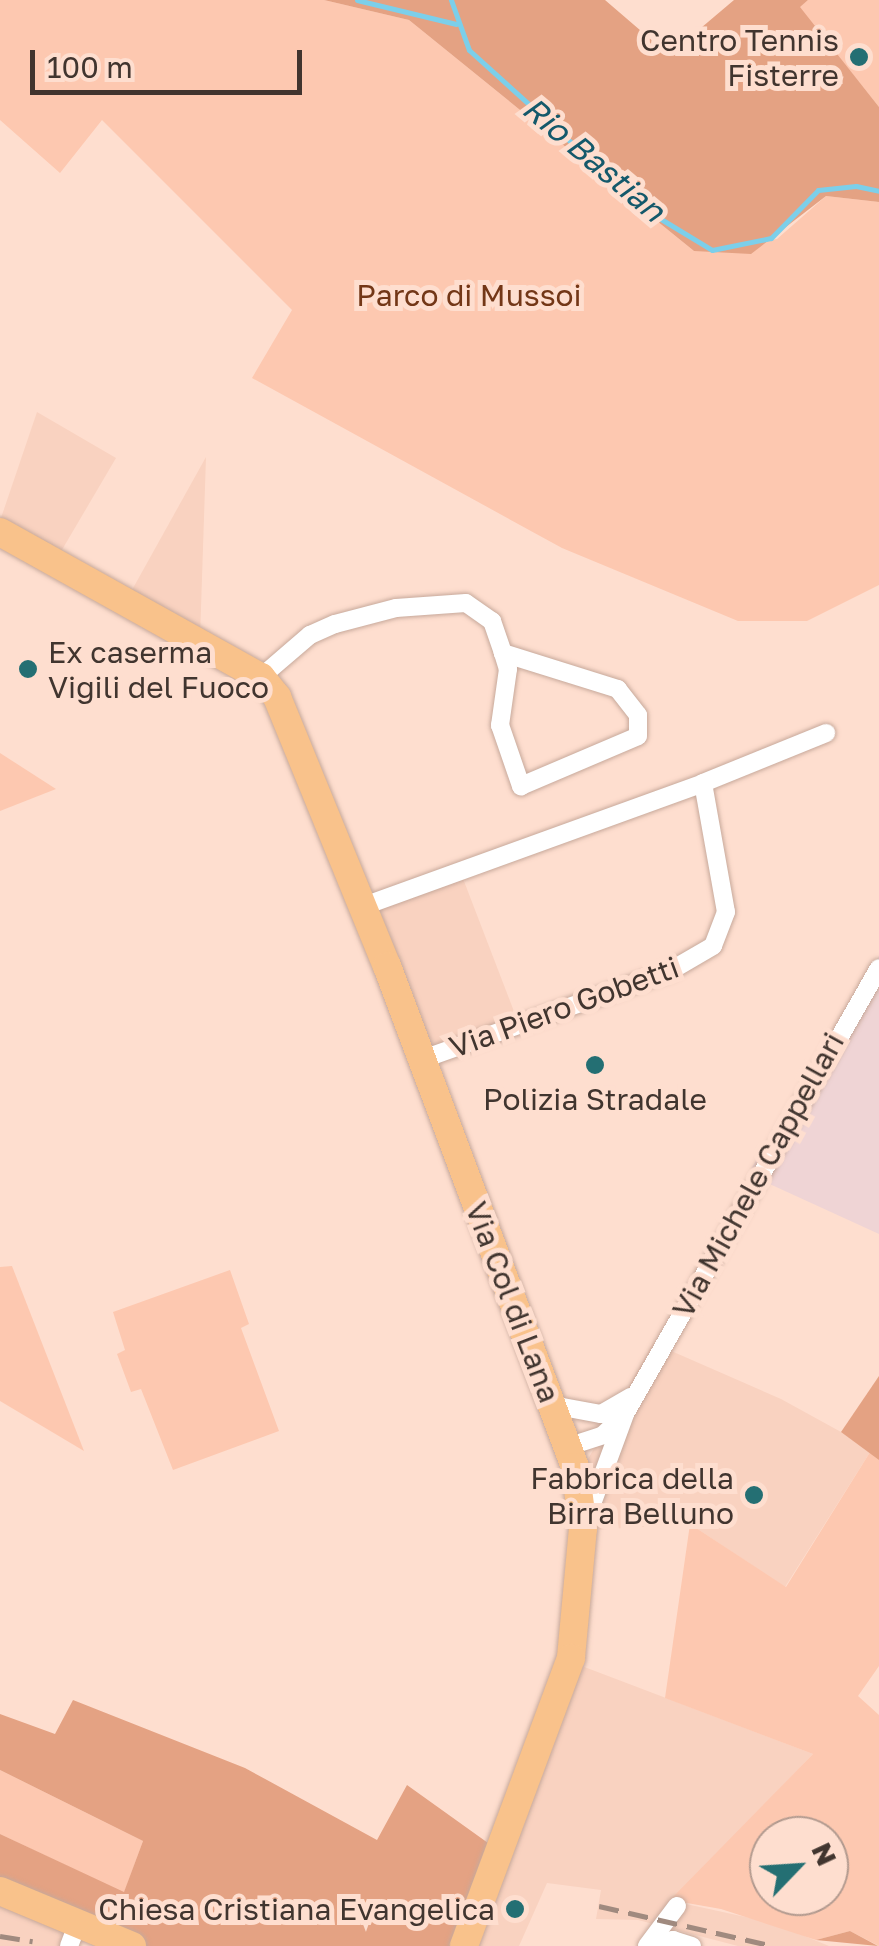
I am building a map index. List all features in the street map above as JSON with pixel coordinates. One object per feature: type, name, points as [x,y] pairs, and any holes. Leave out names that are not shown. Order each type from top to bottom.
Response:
[{"type":"main road","points":[[0,532],[261,677]]},
{"type":"main road","name":"Via Col di Lana","points":[[261,677],[283,707],[364,906],[566,1443],[584,1528],[576,1624],[561,1696],[464,1946]]},
{"type":"main road","points":[[0,1891],[73,1934],[132,1946]]},
{"type":"street","points":[[261,677],[322,629],[396,608],[476,605],[492,621],[503,652],[510,682],[500,725],[521,786],[638,736],[638,715],[618,689],[503,652]]},
{"type":"street","points":[[364,906],[704,783],[826,733]]},
{"type":"street","name":"Via Piero Gobetti","points":[[422,1059],[670,971],[714,946],[726,912],[704,783]]},
{"type":"street","name":"Via Michele Cappellari","points":[[584,1528],[620,1411],[641,1385],[879,968]]},
{"type":"street","points":[[552,1406],[584,1414],[620,1411]]},
{"type":"street","points":[[566,1443],[620,1411]]},
{"type":"street","points":[[650,1946],[677,1906]]},
{"type":"street","points":[[650,1946],[673,1940],[692,1946]]},
{"type":"shaded area","points":[[324,0],[605,0],[669,55],[734,0],[808,0],[800,7],[879,107],[879,202],[826,196],[751,254],[694,251],[409,20]]},
{"type":"shaded area","points":[[37,412],[116,458],[56,560],[0,521]]},
{"type":"shaded area","points":[[206,457],[200,638],[127,599]]},
{"type":"shaded area","points":[[462,876],[521,1030],[421,1068],[362,914]]},
{"type":"shaded area","points":[[879,956],[879,1234],[748,1174]]},
{"type":"shaded area","points":[[653,1343],[781,1399],[872,1449],[785,1587],[690,1524],[576,1531],[573,1486]]},
{"type":"shaded area","points":[[879,1376],[879,1460],[841,1432]]},
{"type":"shaded area","points":[[566,1660],[813,1754],[754,1816],[749,1816],[749,1821],[672,1901],[773,1923],[829,1946],[738,1946],[638,1920],[596,1919],[601,1890],[547,1883],[519,1946],[473,1946]]},
{"type":"shaded area","points":[[73,1700],[245,1768],[377,1840],[407,1785],[495,1848],[451,1946],[130,1946],[0,1899],[0,1834],[124,1892],[143,1841],[0,1770],[0,1714],[55,1734]]},
{"type":"shaded area","points":[[0,1899],[71,1926],[63,1946],[0,1946]]},
{"type":"shaded area","points":[[850,1931],[878,1946],[816,1940]]},
{"type":"green space","name":"Parco di Mussoi","points":[[0,0],[324,0],[409,20],[694,251],[777,239],[826,196],[879,202],[879,585],[807,621],[738,621],[562,548],[252,378],[292,310],[102,120],[60,173],[0,120]]},
{"type":"green space","name":"Centro Tennis Fisterre","points":[[808,0],[879,0],[879,107],[799,7]]},
{"type":"green space","points":[[0,753],[56,789],[0,811]]},
{"type":"green space","points":[[12,1266],[84,1451],[0,1401],[0,1267]]},
{"type":"green space","points":[[230,1270],[249,1324],[241,1328],[279,1431],[173,1470],[141,1389],[131,1392],[117,1354],[125,1350],[113,1312]]},
{"type":"green space","points":[[872,1449],[879,1460],[879,1666],[858,1696],[879,1715],[879,1946],[850,1931],[816,1940],[721,1909],[670,1900],[749,1819],[749,1916],[849,1916],[849,1816],[752,1816],[813,1754],[665,1698],[690,1524],[786,1587]]},
{"type":"green space","points":[[0,1770],[143,1841],[124,1893],[0,1834]]},
{"type":"waterway","points":[[357,0],[456,24]]},
{"type":"waterway","name":"Rio Bastian","points":[[451,0],[469,50],[646,210],[712,250],[771,238],[818,190],[856,186],[879,191]]},
{"type":"railway","points":[[599,1906],[773,1946]]},
{"type":"railway","points":[[0,1936],[33,1941]]},
{"type":"place","name":"Centro Tennis Fisterre","points":[[859,57]]},
{"type":"place","name":"Ex caserma Vigili del Fuoco","points":[[28,669]]},
{"type":"place","name":"Polizia Stradale","points":[[595,1065]]},
{"type":"place","name":"Fabbrica della Birra Belluno","points":[[754,1495]]},
{"type":"place","name":"Chiesa Cristiana Evangelica","points":[[515,1909]]}]
